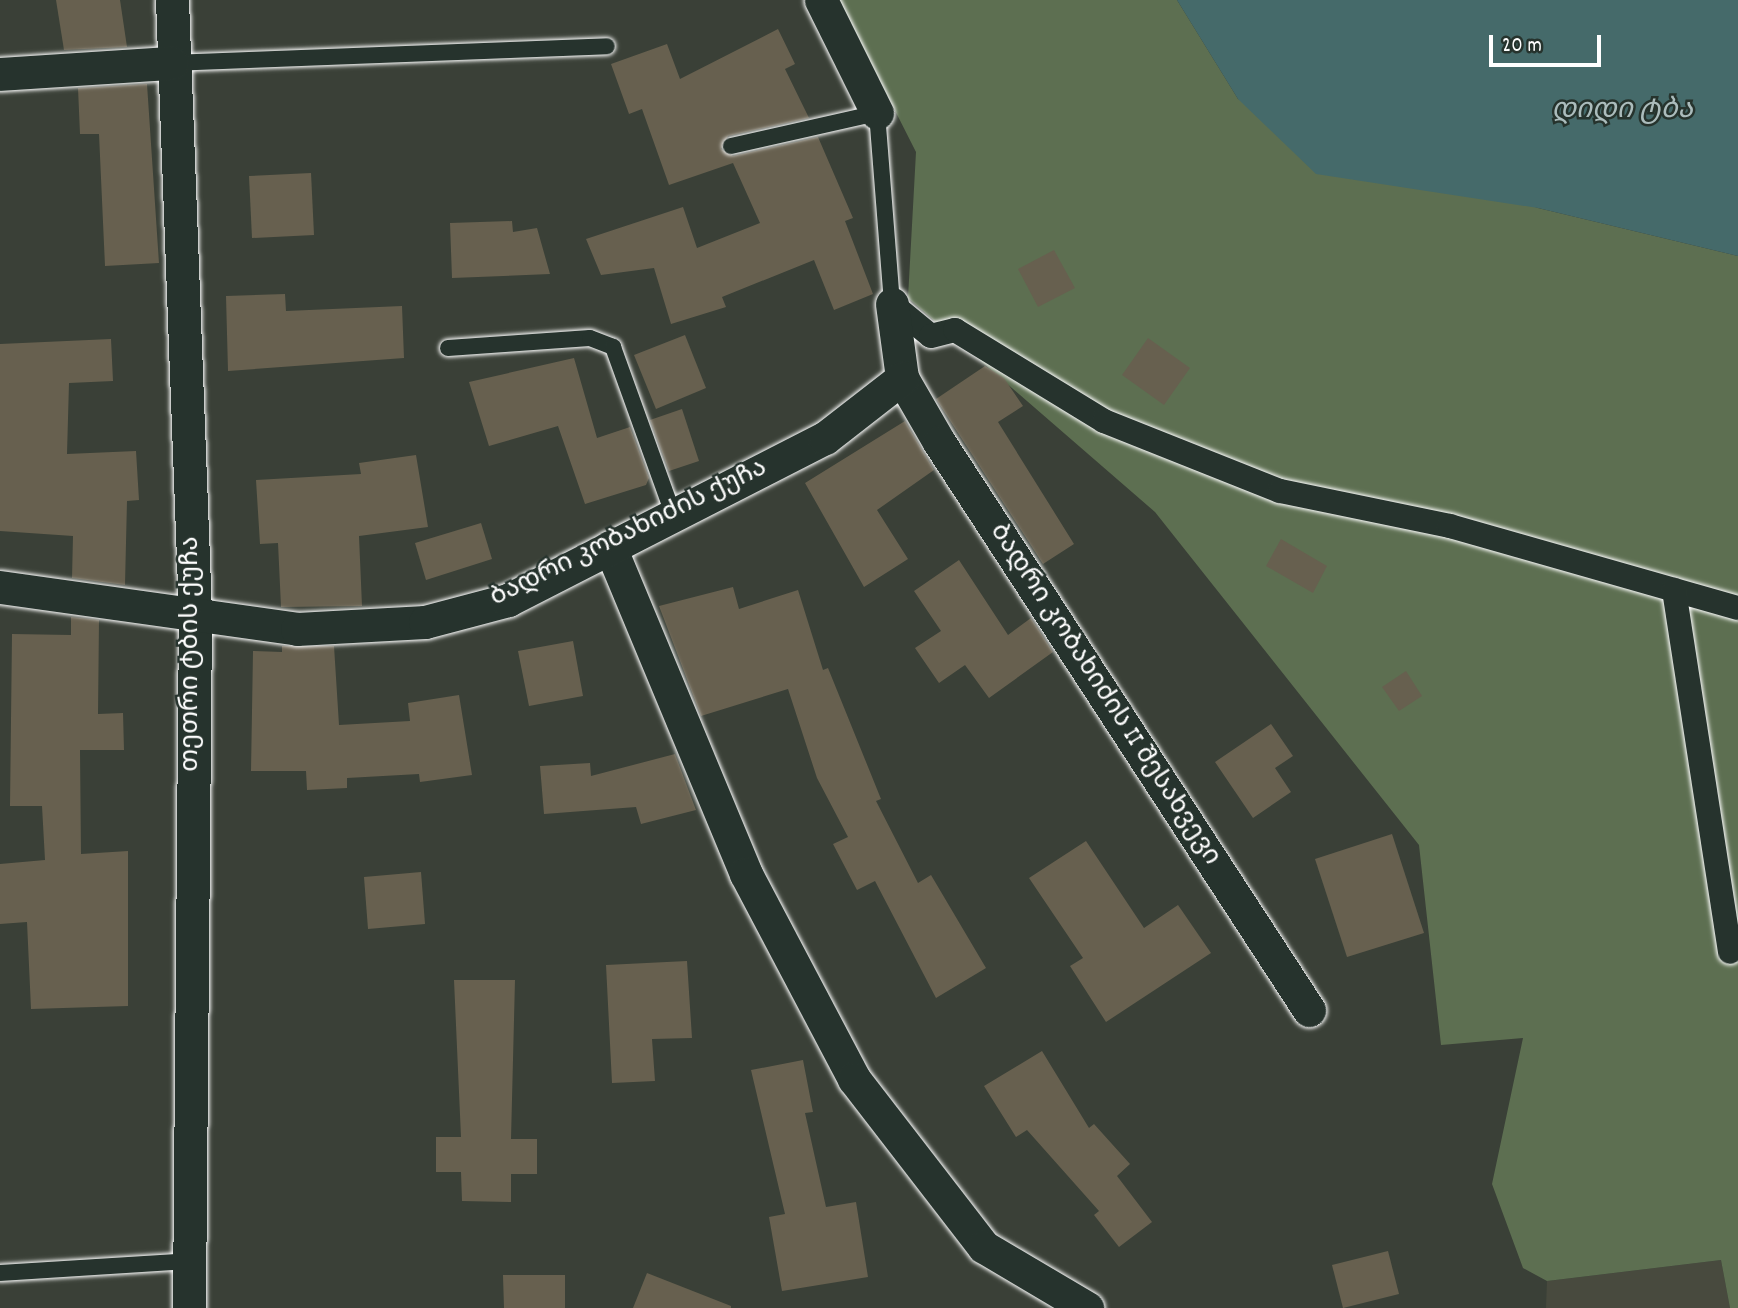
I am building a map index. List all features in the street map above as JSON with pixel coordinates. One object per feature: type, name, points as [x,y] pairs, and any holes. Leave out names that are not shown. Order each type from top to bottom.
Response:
[{"type":"street","name":"თეთრი ტბის ქუჩა","points":[[172,0],[172,63],[194,614],[189,1308]]},
{"type":"street","points":[[821,0],[877,113]]},
{"type":"street","points":[[0,74],[172,63]]},
{"type":"street","points":[[892,304],[902,378]]},
{"type":"street","points":[[892,304],[931,336],[955,330],[1104,421],[1280,491],[1450,526],[1738,608]]},
{"type":"street","name":"ბადრი კობახიძის ქუჩა","points":[[0,587],[297,629],[425,622],[508,600],[672,511],[825,439],[902,378]]},
{"type":"street","name":"ბადრი კობახიძის II შესახვევი","points":[[902,378],[1309,1010]]},
{"type":"street","points":[[610,547],[746,874],[854,1079],[984,1247],[1087,1308]]},
{"type":"street","points":[[1674,590],[1730,952]]},
{"type":"lane","points":[[172,63],[607,46]]},
{"type":"lane","points":[[731,146],[877,113],[892,304]]},
{"type":"lane","points":[[449,348],[590,338],[613,346],[672,511]]},
{"type":"lane","points":[[0,1273],[189,1261]]},
{"type":"shaded area","points":[[1721,1260],[1730,1308],[1546,1308],[1547,1281]]},
{"type":"green space","points":[[839,0],[1177,0],[1238,99],[1538,208],[1738,256],[1738,1308],[1730,1308],[1721,1260],[1547,1281],[1523,1268],[1492,1184],[1523,1038],[1441,1045],[1419,845],[1155,512],[908,298],[916,152]]},
{"type":"water","name":"დიდი ტბა","points":[[1177,0],[1738,0],[1738,256],[1538,208],[1316,174],[1238,99]]},
{"type":"building","points":[[56,0],[120,0],[127,47],[64,50]]},
{"type":"building","points":[[778,29],[795,64],[785,69],[809,118],[728,136],[721,149],[733,156],[818,137],[853,218],[845,221],[873,294],[834,310],[814,260],[722,297],[726,307],[671,324],[654,268],[601,275],[586,239],[683,207],[697,248],[760,223],[733,163],[669,185],[642,109],[629,114],[611,64],[667,44],[680,79]]},
{"type":"building","points":[[147,84],[159,263],[105,266],[99,134],[80,134],[78,88]]},
{"type":"building","points":[[311,173],[314,235],[252,238],[249,176]]},
{"type":"building","points":[[512,221],[513,232],[537,228],[550,274],[452,278],[450,223]]},
{"type":"building","points":[[1054,250],[1075,288],[1038,307],[1018,269]]},
{"type":"building","points":[[285,294],[286,311],[402,306],[404,358],[228,371],[226,296]]},
{"type":"building","points":[[685,335],[706,388],[656,409],[634,355]]},
{"type":"building","points":[[1148,338],[1190,368],[1164,405],[1122,375]]},
{"type":"building","points":[[111,339],[113,381],[69,383],[67,454],[136,451],[139,500],[127,501],[125,585],[72,578],[73,536],[0,531],[0,344]]},
{"type":"building","points":[[574,358],[597,438],[630,427],[649,478],[646,485],[585,504],[558,426],[489,446],[469,382]]},
{"type":"building","points":[[985,366],[1004,378],[1023,406],[998,422],[1074,544],[1043,564],[936,399]]},
{"type":"building","points":[[682,409],[699,461],[669,471],[650,420]]},
{"type":"building","points":[[905,421],[934,470],[877,510],[908,559],[864,587],[805,483]]},
{"type":"building","points":[[416,455],[428,527],[359,536],[362,606],[281,607],[278,543],[260,544],[256,480],[361,474],[359,463]]},
{"type":"building","points":[[481,523],[492,559],[426,580],[415,543]]},
{"type":"building","points":[[1281,539],[1327,566],[1313,593],[1266,566]]},
{"type":"building","points":[[959,560],[1008,635],[1031,618],[1053,652],[989,698],[965,665],[939,683],[915,648],[941,631],[914,591]]},
{"type":"building","points":[[733,587],[739,609],[798,590],[823,670],[828,668],[881,799],[876,801],[918,883],[931,875],[986,968],[936,998],[875,881],[857,890],[833,844],[848,837],[817,778],[788,689],[701,716],[659,606]]},
{"type":"building","points":[[71,617],[99,620],[98,714],[123,713],[124,750],[80,750],[81,854],[128,851],[128,1006],[31,1009],[27,922],[0,924],[0,864],[45,860],[42,806],[10,806],[12,634],[71,635]]},
{"type":"building","points":[[573,641],[583,696],[529,706],[518,651]]},
{"type":"building","points":[[282,646],[334,646],[339,725],[410,721],[408,703],[459,695],[472,775],[420,782],[419,774],[347,778],[347,788],[307,790],[306,771],[251,771],[253,651],[282,652]]},
{"type":"building","points":[[1406,671],[1422,696],[1399,711],[1382,687]]},
{"type":"building","points":[[1271,724],[1293,756],[1275,768],[1291,792],[1253,818],[1215,762]]},
{"type":"building","points":[[675,754],[696,810],[641,824],[636,807],[544,814],[540,766],[590,763],[591,776]]},
{"type":"building","points":[[1392,834],[1424,933],[1347,957],[1315,859]]},
{"type":"building","points":[[1086,841],[1144,928],[1178,905],[1211,953],[1106,1022],[1070,966],[1083,958],[1029,878]]},
{"type":"building","points":[[421,872],[425,924],[368,929],[364,877]]},
{"type":"building","points":[[687,961],[692,1038],[652,1039],[655,1081],[612,1083],[606,965]]},
{"type":"building","points":[[454,980],[515,980],[511,1139],[537,1139],[537,1174],[511,1174],[511,1202],[462,1201],[461,1172],[436,1172],[436,1137],[461,1137]]},
{"type":"building","points":[[1042,1051],[1089,1128],[1094,1124],[1130,1164],[1117,1176],[1152,1222],[1119,1247],[1094,1215],[1099,1211],[1027,1130],[1016,1137],[984,1086]]},
{"type":"building","points":[[803,1060],[813,1112],[805,1113],[826,1207],[856,1202],[868,1277],[782,1291],[769,1217],[785,1214],[751,1070]]},
{"type":"building","points":[[1388,1251],[1399,1294],[1343,1308],[1332,1265]]},
{"type":"building","points":[[647,1273],[731,1306],[731,1308],[633,1308]]},
{"type":"building","points":[[503,1275],[565,1275],[565,1308],[504,1308]]}]
